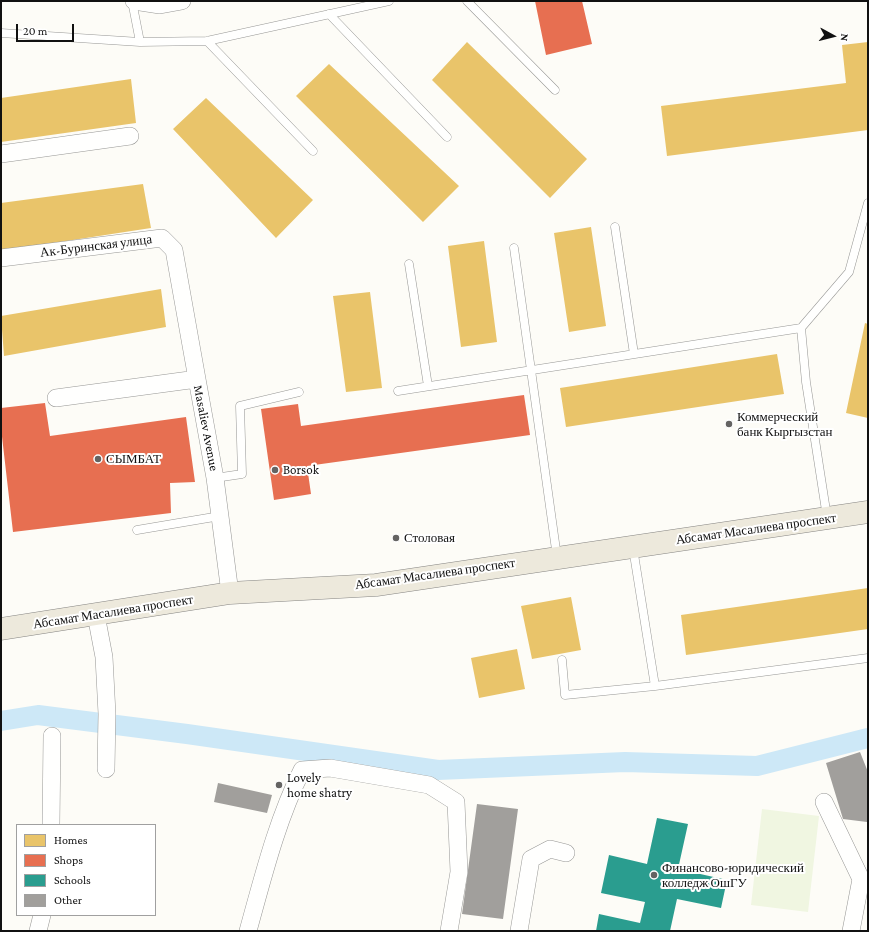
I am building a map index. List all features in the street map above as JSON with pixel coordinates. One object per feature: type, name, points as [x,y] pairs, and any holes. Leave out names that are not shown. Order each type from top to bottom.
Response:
[{"type":"main road","name":"Абсамат Масалиева проспект","points":[[1,629],[230,593],[376,585],[868,512]]},
{"type":"street","points":[[133,1],[160,5],[182,1]]},
{"type":"street","points":[[1,154],[130,136]]},
{"type":"street","name":"Ак-Буринская улица","points":[[1,258],[162,238],[174,250],[197,379]]},
{"type":"street","name":"Masaliev Avenue","points":[[56,398],[197,379],[215,478],[230,593]]},
{"type":"street","points":[[96,615],[104,657],[107,714],[106,769]]},
{"type":"street","points":[[51,824],[52,736]]},
{"type":"street","points":[[248,931],[261,885],[291,793],[302,770],[330,768],[429,785],[456,802],[459,872],[449,931]]},
{"type":"street","points":[[824,802],[861,879],[851,931]]},
{"type":"street","points":[[519,931],[531,858],[550,849],[566,853]]},
{"type":"street","points":[[38,931],[42,916]]},
{"type":"lane","points":[[133,1],[140,42]]},
{"type":"lane","points":[[1,33],[140,42],[207,41],[389,1]]},
{"type":"lane","points":[[467,1],[556,90]]},
{"type":"lane","points":[[329,14],[447,136]]},
{"type":"lane","points":[[207,41],[314,151]]},
{"type":"lane","points":[[398,391],[801,328],[849,272],[868,204]]},
{"type":"lane","points":[[615,227],[634,354]]},
{"type":"lane","points":[[514,248],[557,557]]},
{"type":"lane","points":[[408,264],[428,386]]},
{"type":"lane","points":[[801,328],[806,382],[827,518]]},
{"type":"lane","points":[[215,478],[242,474],[240,406],[299,392]]},
{"type":"lane","points":[[137,530],[220,516]]},
{"type":"lane","points":[[633,547],[654,686]]},
{"type":"lane","points":[[562,660],[565,695],[654,686],[868,658]]},
{"type":"green space","points":[[762,809],[819,816],[808,912],[751,905]]},
{"type":"building: Homes","points":[[467,42],[587,159],[550,198],[432,80]]},
{"type":"building: Homes","points":[[868,42],[868,130],[667,156],[661,106],[846,83],[842,45]]},
{"type":"building: Homes","points":[[329,64],[459,186],[423,222],[296,96]]},
{"type":"building: Homes","points":[[131,79],[136,123],[1,142],[1,98]]},
{"type":"building: Homes","points":[[206,98],[313,200],[276,238],[173,129]]},
{"type":"building: Homes","points":[[143,184],[151,228],[1,251],[1,203]]},
{"type":"building: Homes","points":[[591,227],[606,326],[569,332],[554,233]]},
{"type":"building: Homes","points":[[484,241],[497,342],[461,347],[448,246]]},
{"type":"building: Homes","points":[[161,289],[166,327],[4,356],[1,316]]},
{"type":"building: Homes","points":[[370,292],[382,388],[346,392],[333,296]]},
{"type":"building: Homes","points":[[865,323],[868,324],[868,418],[846,413]]},
{"type":"building: Homes","points":[[777,354],[784,394],[566,427],[560,388]]},
{"type":"building: Homes","points":[[868,588],[868,629],[686,655],[681,615]]},
{"type":"building: Homes","points":[[571,597],[581,650],[532,659],[521,606]]},
{"type":"building: Homes","points":[[517,649],[525,689],[479,698],[471,658]]},
{"type":"building: Shops","points":[[535,1],[582,1],[592,44],[546,55]]},
{"type":"building: Shops","points":[[524,395],[530,435],[307,466],[311,494],[274,500],[261,409],[298,404],[301,426]]},
{"type":"building: Shops","name":"СЫМБАТ","points":[[45,403],[50,436],[186,417],[195,482],[170,483],[171,513],[13,532],[1,428],[1,408]]},
{"type":"building: Schools","name":"Финансово-юридический колледж ОшГУ","points":[[657,818],[688,824],[678,869],[727,880],[721,908],[677,899],[670,931],[596,931],[599,914],[640,923],[645,902],[601,893],[609,855],[647,864]]},
{"type":"building: Other","points":[[860,752],[868,772],[867,822],[843,819],[826,763]]},
{"type":"building: Other","points":[[218,783],[272,795],[267,813],[214,802]]},
{"type":"building: Other","points":[[477,804],[518,809],[503,919],[462,914]]},
{"type":"waterway","points":[[1,721],[38,715],[187,734],[438,770],[625,762],[757,766],[868,738]]},
{"type":"place","name":"Коммерческий банк Кыргызстан","points":[[729,424]]},
{"type":"place","name":"СЫМБАТ","points":[[98,459]]},
{"type":"place","name":"Borsok","points":[[275,470]]},
{"type":"place","name":"Столовая","points":[[396,538]]},
{"type":"place","name":"Lovely home shatry","points":[[279,785]]},
{"type":"place","name":"Финансово-юридический колледж ОшГУ","points":[[654,875]]}]
